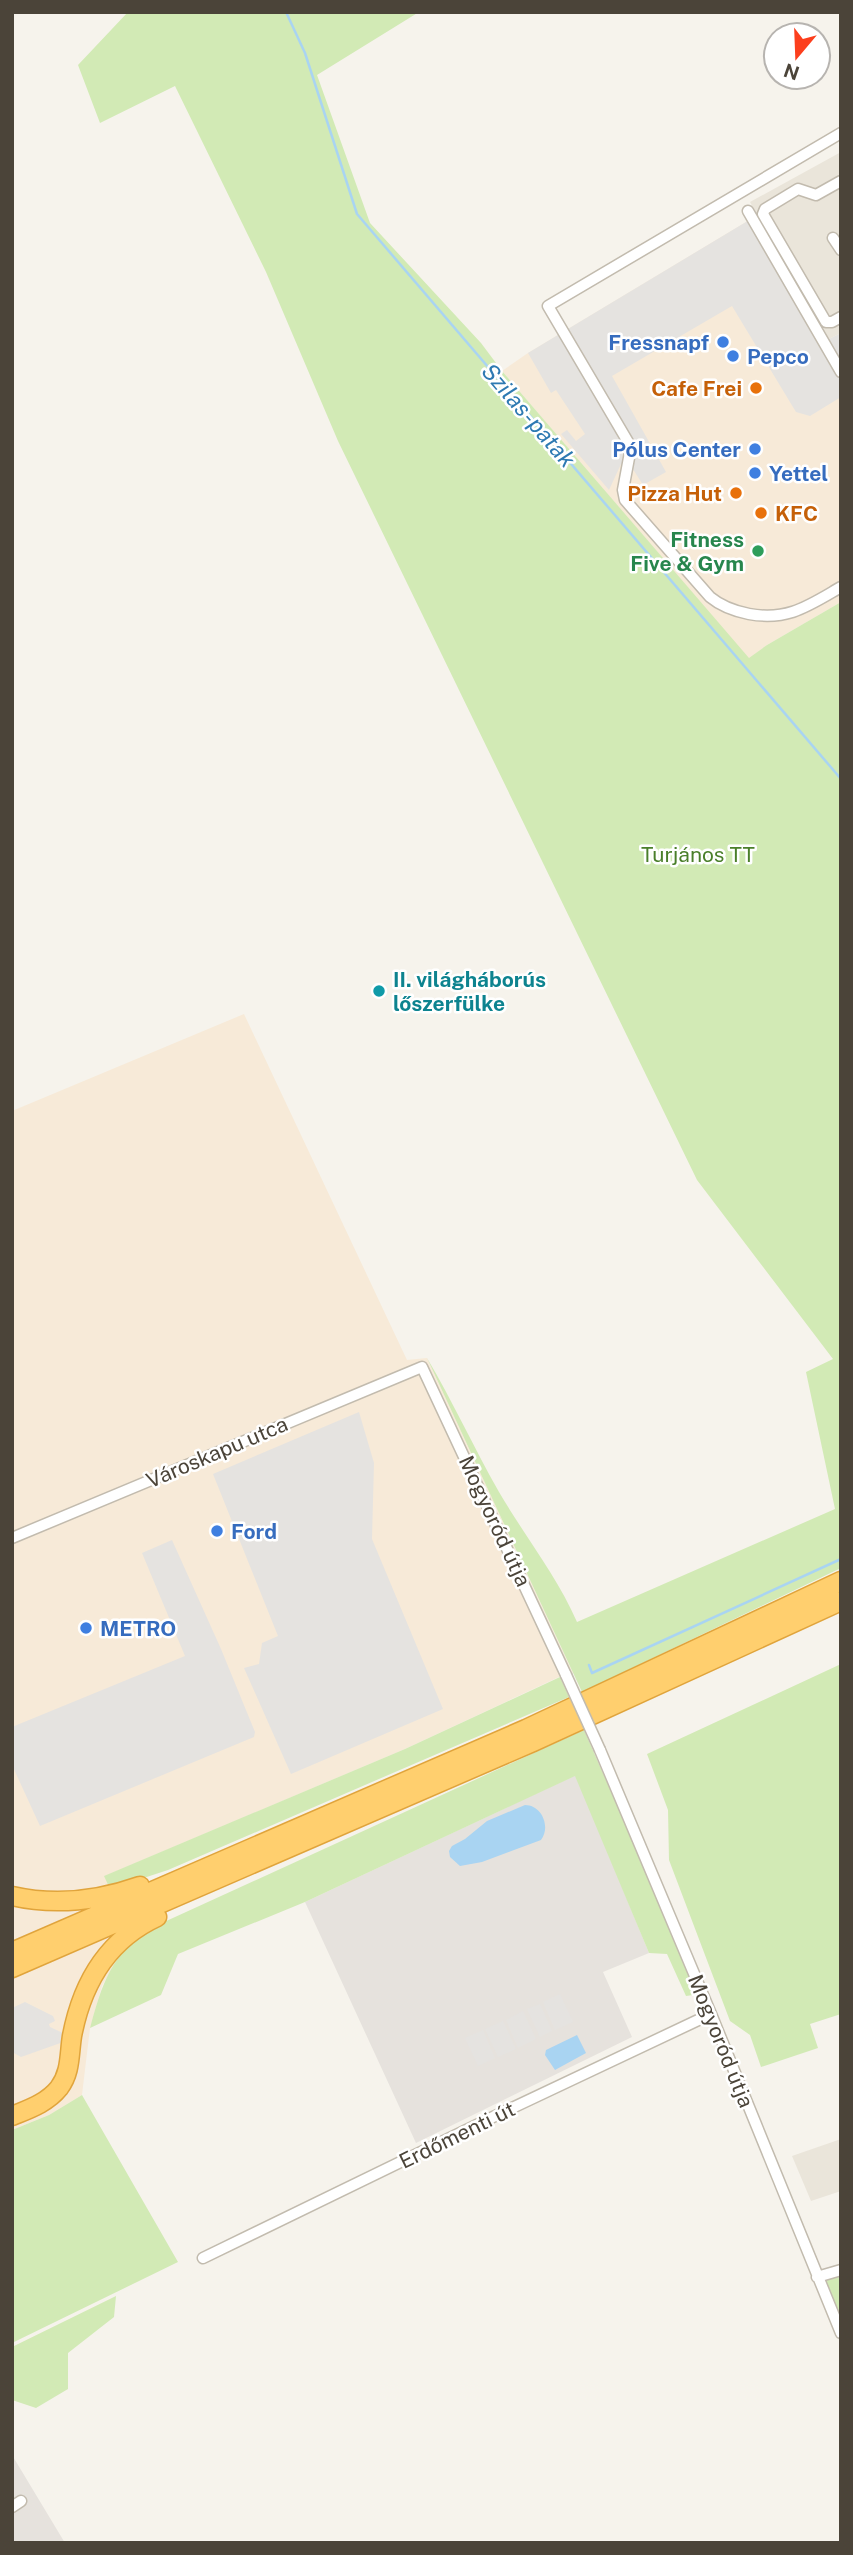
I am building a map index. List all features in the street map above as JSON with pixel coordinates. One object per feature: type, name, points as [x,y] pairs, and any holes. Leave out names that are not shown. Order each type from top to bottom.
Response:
[{"type":"highway","points":[[12,1968],[841,1581]]},
{"type":"highway","points":[[12,1952],[247,1859],[673,1680],[841,1601]]},
{"type":"highway","points":[[12,1896],[49,1902],[96,1899],[215,1859],[247,1859]]},
{"type":"highway","points":[[12,2116],[46,2100],[58,2090],[69,2068],[77,2012],[90,1981],[108,1952],[147,1922],[221,1887],[247,1859]]},
{"type":"street","points":[[841,133],[548,306],[631,447],[623,490],[625,500],[710,597],[723,607],[767,617],[802,610],[841,587]]},
{"type":"street","points":[[841,181],[816,195],[798,189],[765,209],[763,214],[826,322],[841,317]]},
{"type":"street","points":[[748,211],[841,372]]},
{"type":"street","points":[[834,237],[841,250]]},
{"type":"street","name":"Városkapu utca","points":[[12,1538],[422,1367]]},
{"type":"street","name":"Mogyoród útja","points":[[422,1367],[600,1750],[841,2333]]},
{"type":"street","name":"Erdőmenti út","points":[[203,2258],[711,2014]]},
{"type":"street","points":[[817,2277],[841,2270]]},
{"type":"shaded area","points":[[841,152],[841,333],[829,339],[750,202]]},
{"type":"shaded area","points":[[756,216],[829,339],[841,333],[841,602],[767,645],[749,659],[502,371]]},
{"type":"shaded area","points":[[756,216],[829,339],[841,333],[841,397],[810,416],[796,412],[732,306],[612,376],[666,472],[643,485],[631,466],[621,464],[609,490],[561,434],[567,430],[576,441],[585,434],[556,390],[551,393],[528,353]]},
{"type":"shaded area","points":[[244,1014],[407,1360],[427,1358],[573,1673],[559,1677],[405,1749],[105,1876],[132,1941],[118,1958],[102,1986],[90,2028],[82,2095],[49,2115],[12,2130],[12,1111]]},
{"type":"shaded area","points":[[359,1412],[374,1463],[372,1539],[443,1709],[291,1774],[244,1668],[259,1664],[262,1643],[278,1636],[213,1474]]},
{"type":"shaded area","points":[[172,1540],[221,1649],[255,1732],[254,1737],[40,1826],[12,1765],[12,1727],[185,1656],[142,1553]]},
{"type":"shaded area","points":[[576,1775],[649,1953],[603,1972],[632,2037],[416,2143],[305,1902]]},
{"type":"shaded area","points":[[560,1994],[573,2022],[555,2030],[543,2002]]},
{"type":"shaded area","points":[[25,2002],[53,2016],[55,2021],[49,2024],[50,2027],[65,2034],[69,2040],[21,2057],[12,2052],[12,2008]]},
{"type":"shaded area","points":[[540,2004],[552,2031],[540,2037],[527,2009]]},
{"type":"shaded area","points":[[523,2011],[536,2039],[518,2048],[506,2020]]},
{"type":"shaded area","points":[[503,2021],[516,2049],[498,2057],[485,2029]]},
{"type":"shaded area","points":[[483,2030],[495,2058],[478,2066],[465,2038]]},
{"type":"shaded area","points":[[841,2139],[841,2191],[811,2201],[792,2156]]},
{"type":"shaded area","points":[[12,2455],[65,2543],[12,2543]]},
{"type":"green space","name":"Turjános TT","points":[[128,12],[419,12],[317,75],[370,223],[481,343],[502,371],[749,658],[841,602],[841,1568],[582,1692],[427,1358],[499,1492],[550,1572],[577,1622],[835,1509],[806,1372],[833,1359],[697,1180],[338,441],[266,272],[175,86],[100,123],[78,65]]},
{"type":"green space","points":[[841,1664],[841,2014],[810,2024],[818,2048],[761,2067],[750,2035],[730,2021],[669,1860],[668,1810],[647,1754]]},
{"type":"green space","points":[[560,1677],[569,1697],[168,1870],[110,1889],[104,1876],[405,1749]]},
{"type":"green space","points":[[584,1730],[700,1994],[686,1996],[667,1954],[649,1953],[575,1776],[305,1902],[178,1954],[161,1995],[90,2028],[104,1984],[117,1959],[151,1928]]},
{"type":"green space","points":[[82,2095],[178,2262],[12,2343],[12,2130],[49,2115]]},
{"type":"green space","points":[[841,2273],[841,2324],[823,2279]]},
{"type":"green space","points":[[116,2296],[114,2317],[68,2353],[68,2389],[36,2408],[12,2400],[12,2347]]},
{"type":"water","points":[[525,1805],[536,1809],[543,1818],[545,1829],[541,1840],[482,1862],[460,1866],[450,1857],[452,1846],[487,1821]]},
{"type":"water","points":[[577,2035],[586,2053],[555,2070],[545,2055],[546,2050]]},
{"type":"waterway","name":"Szilas-patak","points":[[286,12],[305,53],[357,214],[841,779]]},
{"type":"waterway","points":[[589,1665],[592,1673],[841,1559]]},
{"type":"place","name":"Fressnapf","points":[[723,342]]},
{"type":"place","name":"Pepco","points":[[733,356]]},
{"type":"place","name":"Cafe Frei","points":[[756,388]]},
{"type":"place","name":"Pólus Center","points":[[755,449]]},
{"type":"place","name":"Yettel","points":[[755,473]]},
{"type":"place","name":"Pizza Hut","points":[[736,493]]},
{"type":"place","name":"KFC","points":[[761,513]]},
{"type":"place","name":"Fitness Five & Gym","points":[[758,551]]},
{"type":"place","name":"II. világháborús lőszerfülke","points":[[379,991]]},
{"type":"place","name":"Ford","points":[[217,1531]]},
{"type":"place","name":"METRO","points":[[86,1628]]}]
